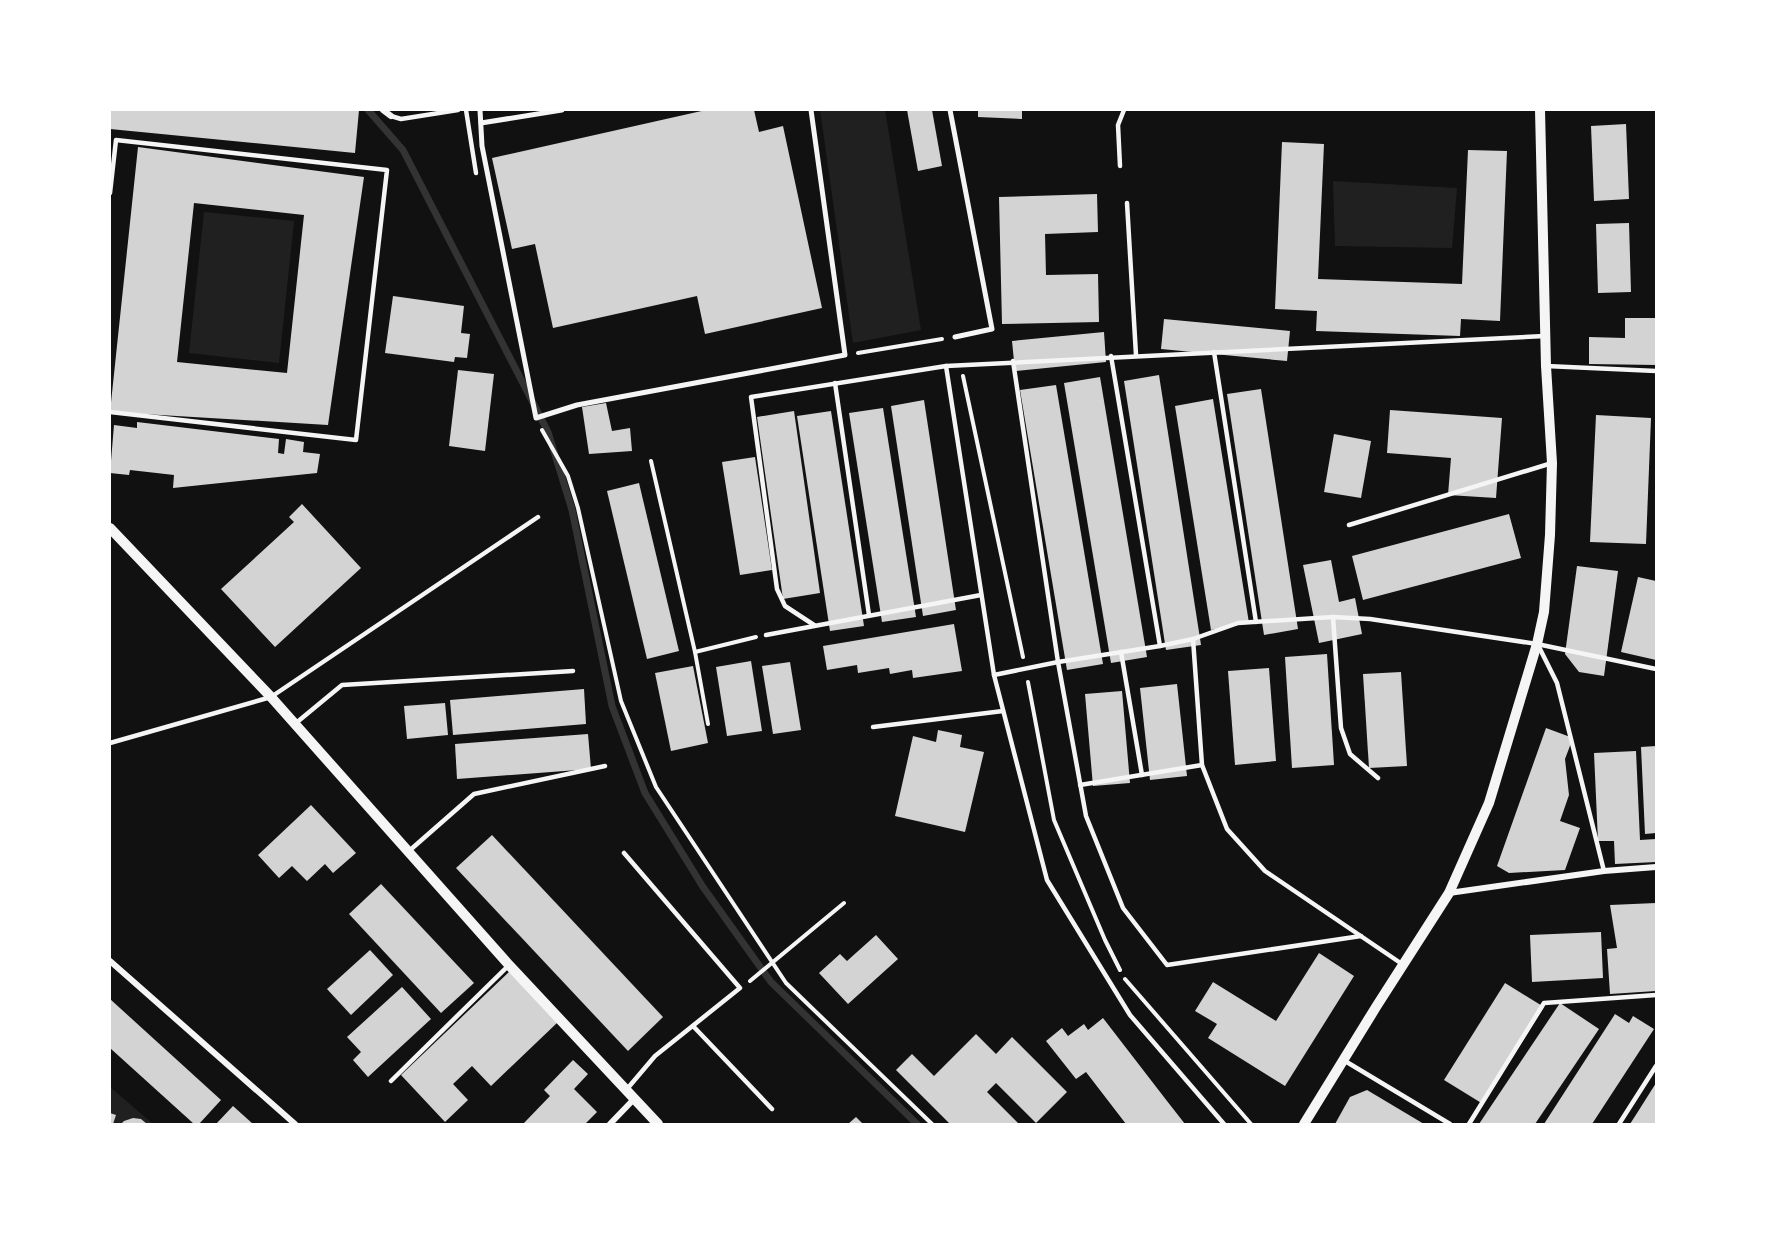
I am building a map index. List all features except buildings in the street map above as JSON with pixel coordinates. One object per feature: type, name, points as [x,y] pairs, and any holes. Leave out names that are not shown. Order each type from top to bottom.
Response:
[{"type":"street","points":[[383,110],[391,116]]},
{"type":"street","points":[[480,110],[482,146],[536,418],[577,405],[845,355],[811,110]]},
{"type":"street","points":[[481,123],[562,110]]},
{"type":"street","points":[[950,110],[992,330],[955,337]]},
{"type":"street","points":[[1304,1125],[1449,893],[1489,803],[1538,644],[1545,601],[1552,463],[1546,366],[1540,110]]},
{"type":"street","points":[[110,528],[271,697],[509,965],[627,1089],[658,1125]]},
{"type":"street","points":[[1449,893],[1604,871],[1656,867]]},
{"type":"street","points":[[110,961],[295,1125]]},
{"type":"street","points":[[610,1125],[635,1098]]},
{"type":"lane","points":[[391,116],[401,119],[458,110]]},
{"type":"lane","points":[[466,110],[476,173]]},
{"type":"lane","points":[[1120,166],[1118,125],[1124,110]]},
{"type":"lane","points":[[110,193],[116,140],[387,170],[356,440],[110,412]]},
{"type":"lane","points":[[1127,203],[1136,355]]},
{"type":"lane","points":[[814,626],[785,606],[777,589],[751,397],[946,366],[1545,336]]},
{"type":"lane","points":[[1214,352],[1256,622]]},
{"type":"lane","points":[[1111,356],[1160,646]]},
{"type":"lane","points":[[1013,361],[1058,662],[1086,816],[1123,908],[1167,965],[1361,936]]},
{"type":"lane","points":[[946,366],[994,675],[1047,880],[1130,1015],[1224,1125]]},
{"type":"lane","points":[[1546,366],[1656,371]]},
{"type":"lane","points":[[835,383],[869,615]]},
{"type":"lane","points":[[1349,525],[1552,463]]},
{"type":"lane","points":[[110,743],[271,697],[538,517]]},
{"type":"lane","points":[[766,635],[981,595]]},
{"type":"lane","points":[[1333,617],[1341,728],[1350,754],[1378,778]]},
{"type":"lane","points":[[994,675],[1193,639],[1238,623],[1333,617],[1370,619],[1538,644],[1656,669]]},
{"type":"lane","points":[[1193,639],[1202,765],[1227,829],[1265,871],[1403,965]]},
{"type":"lane","points":[[1538,644],[1557,683],[1604,871]]},
{"type":"lane","points":[[1121,652],[1142,775]]},
{"type":"lane","points":[[295,725],[342,685],[573,670]]},
{"type":"lane","points":[[873,726],[1003,711]]},
{"type":"lane","points":[[1080,785],[1202,765]]},
{"type":"lane","points":[[408,852],[474,794],[604,766]]},
{"type":"lane","points":[[624,853],[740,988],[655,1056],[627,1089]]},
{"type":"lane","points":[[391,1081],[509,965]]},
{"type":"lane","points":[[1469,1125],[1544,1003],[1656,995]]},
{"type":"lane","points":[[693,1026],[772,1109]]},
{"type":"lane","points":[[1344,1060],[1450,1125]]},
{"type":"lane","points":[[1619,1125],[1654,1076],[1656,1066]]},
{"type":"path","points":[[845,355],[955,337]]},
{"type":"path","points":[[962,372],[1023,659]]},
{"type":"path","points":[[536,418],[568,476],[578,508],[621,701],[656,787],[786,983],[933,1125]]},
{"type":"path","points":[[651,461],[695,652],[708,724]]},
{"type":"path","points":[[695,652],[766,635]]},
{"type":"path","points":[[1026,671],[1054,820],[1104,940],[1124,978],[1251,1125]]},
{"type":"path","points":[[740,988],[773,964],[844,903]]},
{"type":"shaded area","points":[[820,110],[885,110],[921,330],[853,343]]},
{"type":"shaded area","points":[[1333,181],[1457,188],[1452,248],[1335,246]]},
{"type":"shaded area","points":[[204,212],[294,221],[279,363],[189,353]]},
{"type":"shaded area","points":[[110,1087],[153,1124],[110,1124]]},
{"type":"waterway","points":[[368,110],[403,150],[548,432],[572,510],[612,706],[645,793],[703,887],[771,982],[917,1124]]}]
